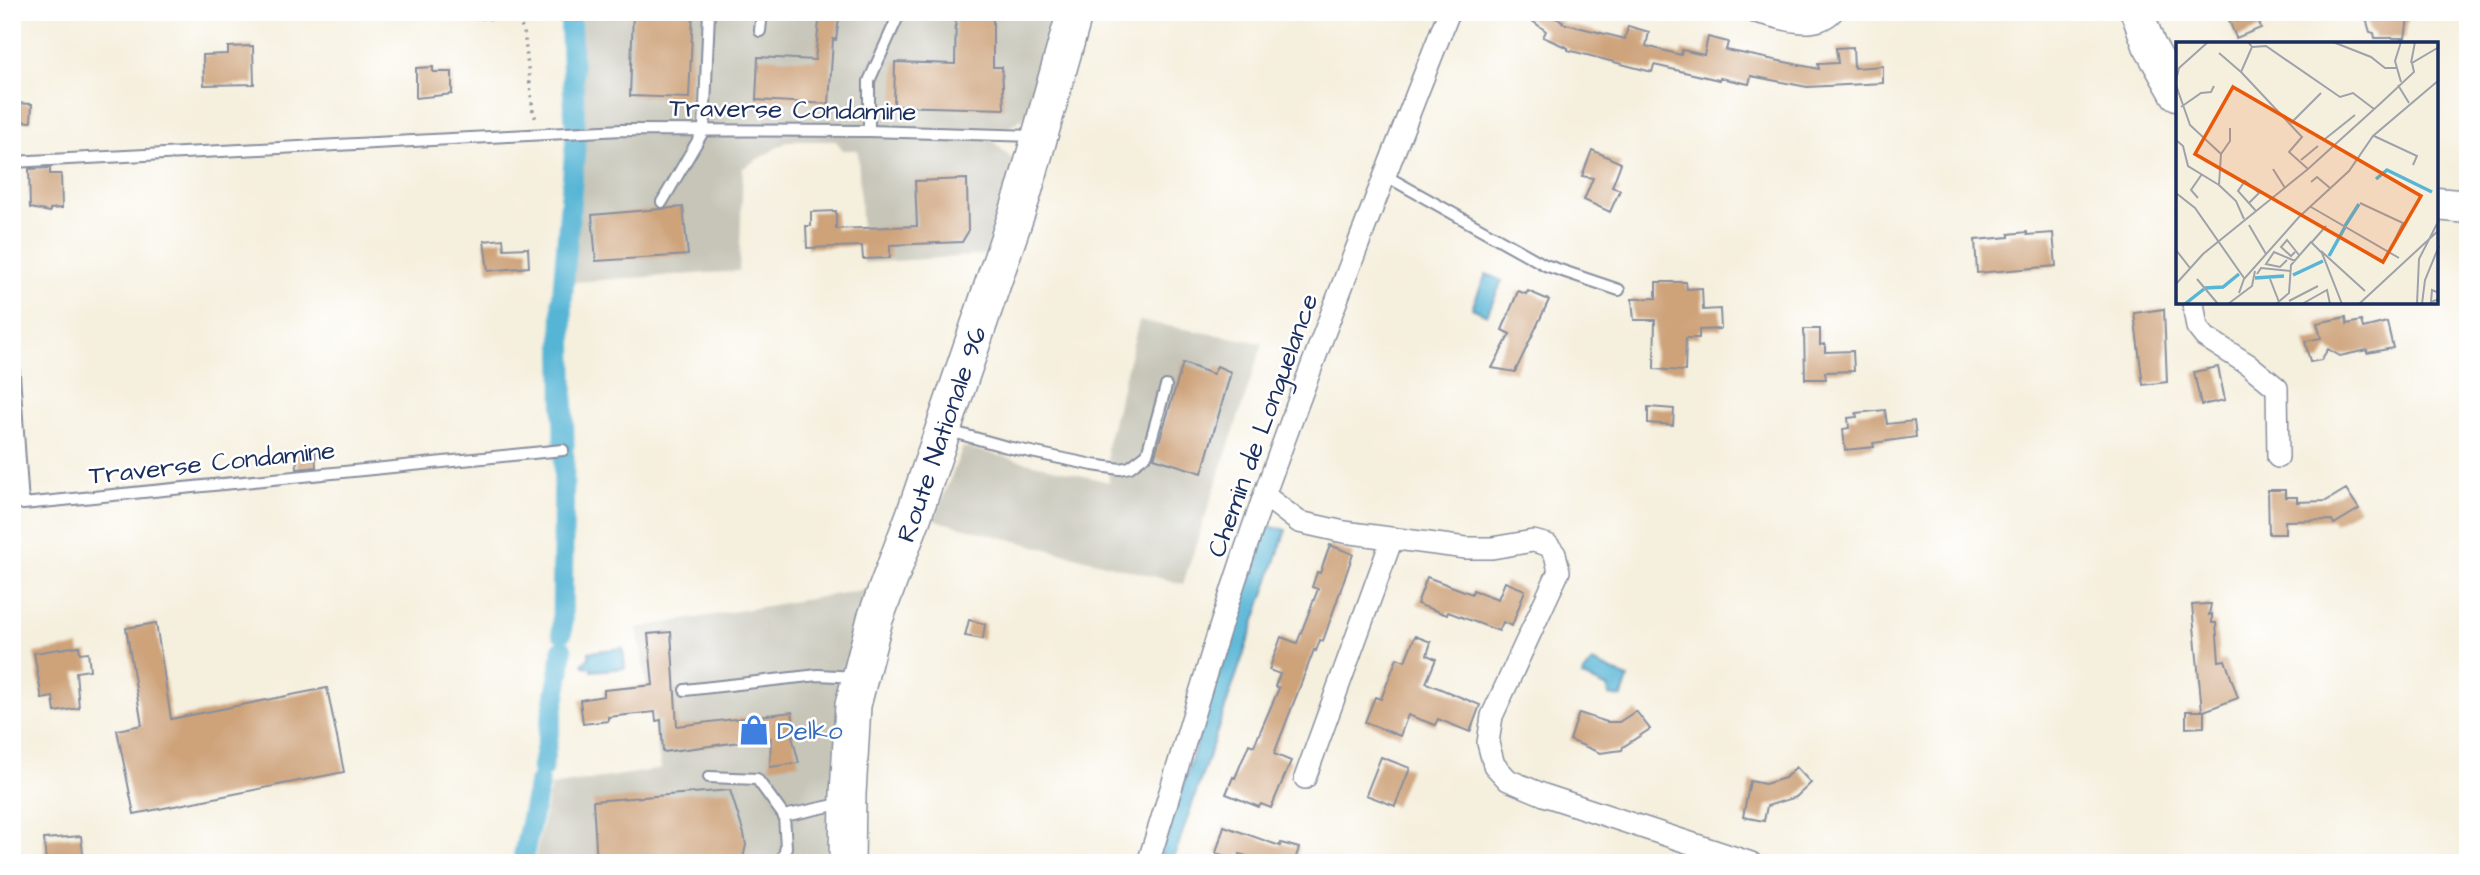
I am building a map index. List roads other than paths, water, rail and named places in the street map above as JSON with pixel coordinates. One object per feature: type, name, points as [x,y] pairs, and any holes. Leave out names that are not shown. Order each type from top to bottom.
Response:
[{"type":"main road","name":"Route Nationale 96","points":[[847,863],[853,705],[875,619],[1023,195],[1075,12]]},
{"type":"street","name":"Chemin de Longuelance","points":[[1148,863],[1209,660],[1264,495],[1448,12]]},
{"type":"street","points":[[1755,12],[1808,23],[1824,20],[1832,12]]},
{"type":"street","points":[[2137,12],[2149,45],[2176,92]]},
{"type":"street","points":[[2438,204],[2468,207]]},
{"type":"street","points":[[2193,304],[2197,327],[2205,337],[2249,365],[2277,388],[2278,457]]},
{"type":"street","points":[[1264,495],[1299,522],[1344,532],[1466,548],[1492,548],[1533,541],[1548,545],[1555,554],[1559,571],[1492,716],[1488,743],[1494,765],[1508,780],[1544,795],[1699,850],[1751,863]]},
{"type":"street","points":[[1305,778],[1392,539]]},
{"type":"lane","points":[[662,202],[704,131],[709,12]]},
{"type":"lane","points":[[760,32],[762,12]]},
{"type":"lane","points":[[869,131],[869,81],[900,12]]},
{"type":"lane","name":"Traverse Condamine","points":[[12,162],[622,130],[869,131],[1040,136]]},
{"type":"lane","points":[[1385,176],[1545,265],[1619,290]]},
{"type":"lane","name":"Traverse Condamine","points":[[12,346],[23,504],[563,450]]},
{"type":"lane","points":[[943,429],[1007,447],[1120,469],[1130,467],[1147,454],[1166,386]]},
{"type":"lane","points":[[685,690],[818,675],[861,677]]},
{"type":"lane","points":[[709,777],[757,779],[784,816],[786,848],[782,863]]},
{"type":"lane","points":[[784,816],[848,802]]},
{"type":"water","points":[[1486,274],[1502,281],[1487,315],[1472,308]]},
{"type":"water","points":[[1267,526],[1286,530],[1172,863],[1158,863]]},
{"type":"water","points":[[623,648],[625,668],[592,671],[591,667],[584,666],[589,652]]},
{"type":"water","points":[[1592,662],[1628,678],[1622,697],[1609,695],[1608,688],[1582,676]]},
{"type":"waterway","points":[[570,12],[575,127]]},
{"type":"waterway","points":[[564,445],[562,301],[576,137]]},
{"type":"waterway","points":[[562,632],[564,456]]},
{"type":"waterway","points":[[542,769],[562,650]]},
{"type":"waterway","points":[[522,863],[539,783]]},
{"type":"place","name":"Delko","points":[[754,730]]}]
